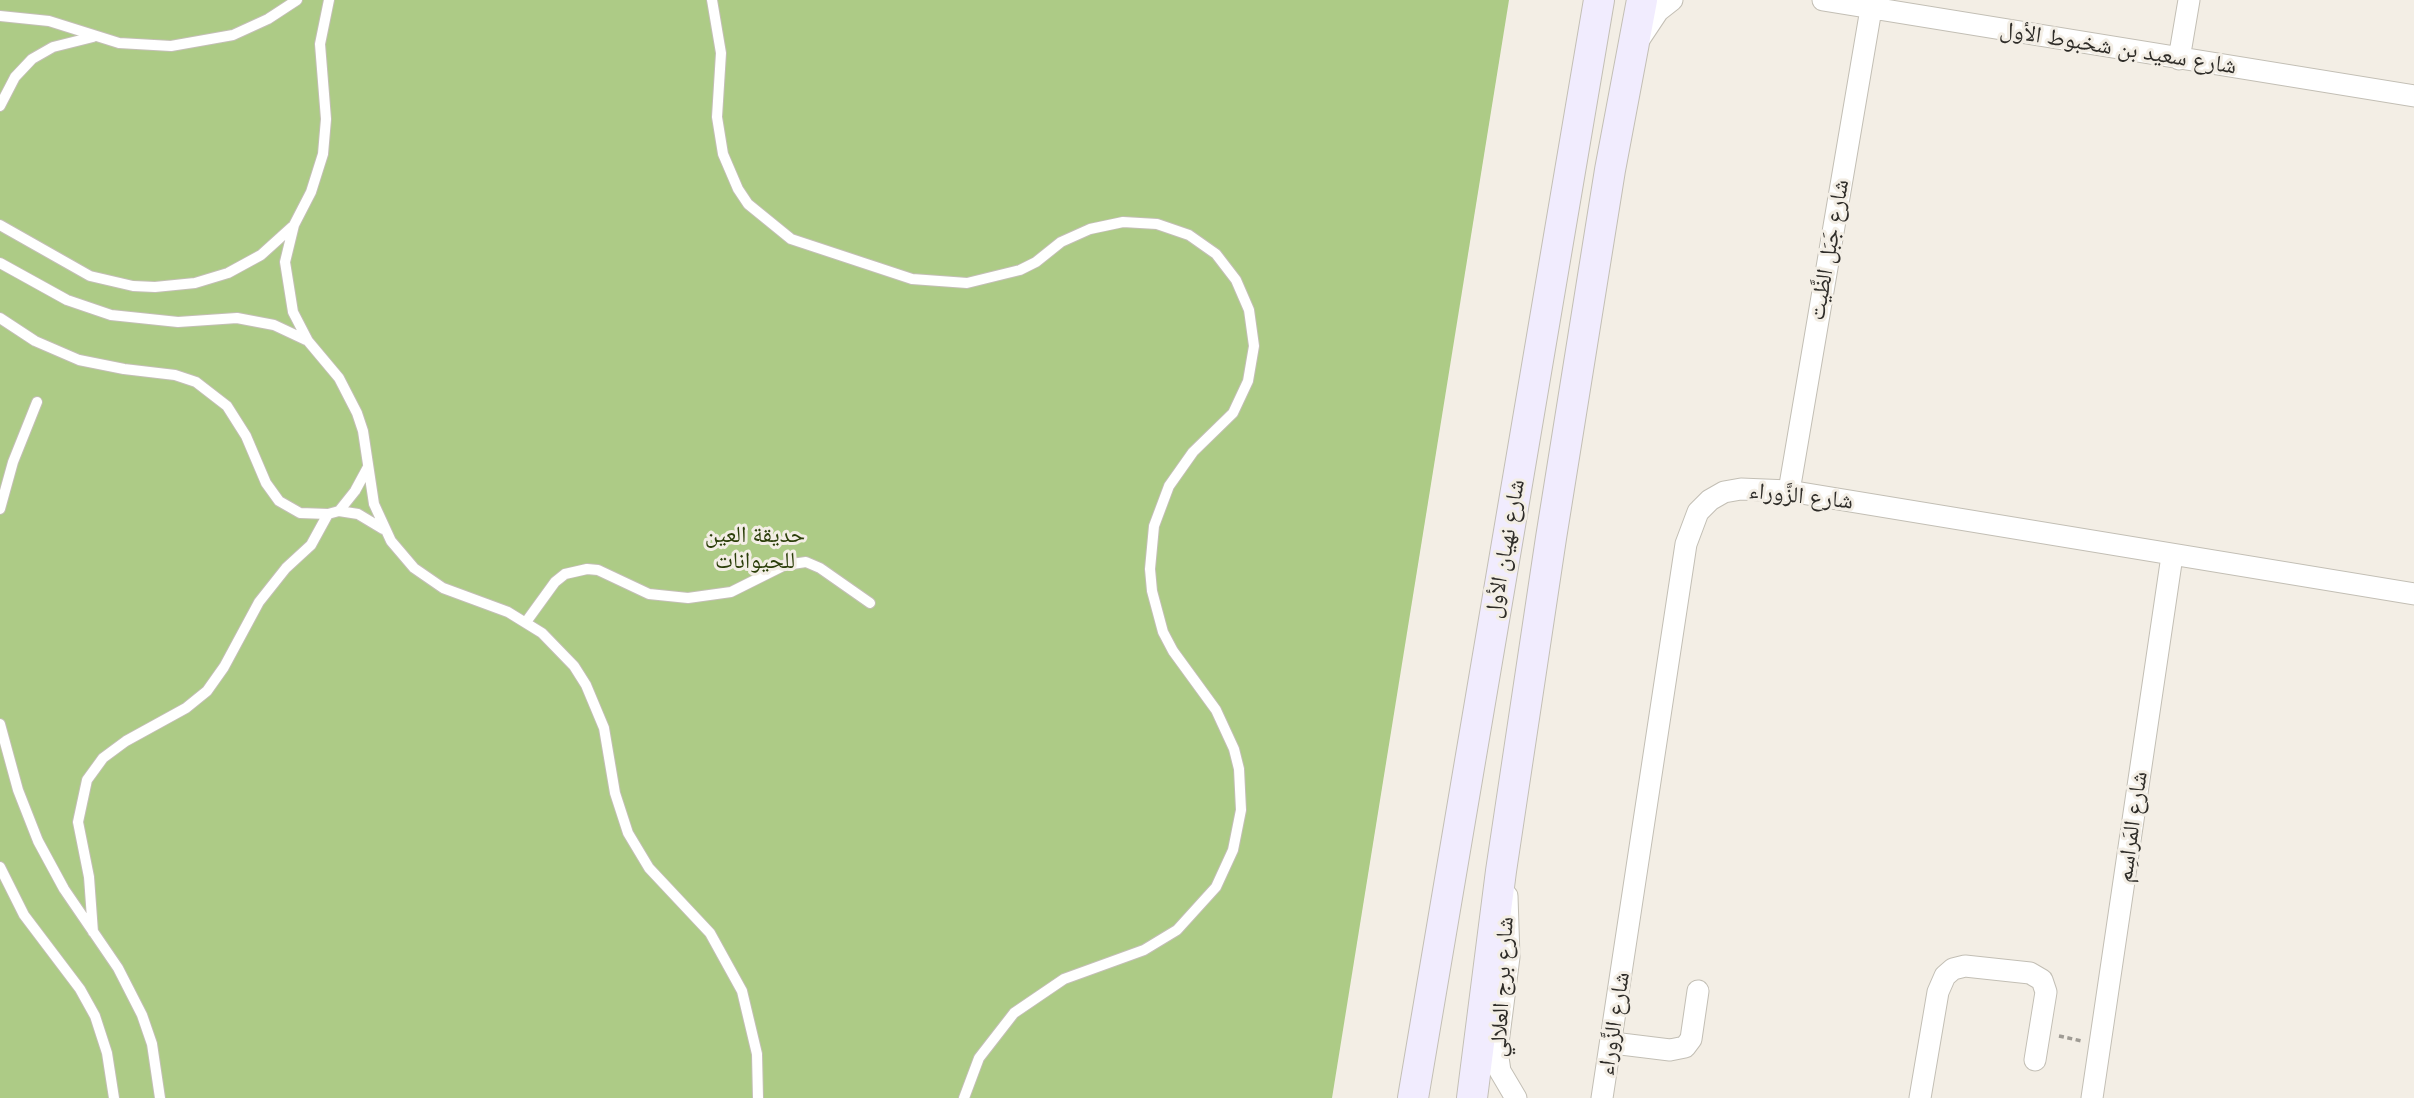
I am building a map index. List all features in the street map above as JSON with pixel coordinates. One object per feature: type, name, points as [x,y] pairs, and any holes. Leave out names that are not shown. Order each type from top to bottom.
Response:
[{"type":"main road","name":"شارع نهيان الأول","points":[[1413,1098],[1600,0]]},
{"type":"main road","name":"شارع نهيان الأول","points":[[1472,1098],[1501,871],[1551,538],[1642,0]]},
{"type":"street","points":[[1632,52],[1645,28],[1672,0]]},
{"type":"street","name":"شارع سعيد بن شخبوط الأول","points":[[1823,0],[2414,96]]},
{"type":"street","points":[[2179,58],[2189,0]]},
{"type":"street","name":"شارع جَبَل الظَّيت","points":[[1789,491],[1871,9]]},
{"type":"street","name":"شارع الزَّوراء","points":[[1602,1098],[1613,1043],[1690,527],[1704,506],[1724,492],[1759,488],[1789,491],[2414,594]]},
{"type":"street","name":"شارع المَراسِم","points":[[2092,1098],[2172,556]]},
{"type":"street","name":"شارع برج العلالي","points":[[1501,871],[1507,893],[1510,946],[1497,1051],[1503,1081],[1516,1098]]},
{"type":"street","points":[[1920,1098],[1938,992],[1945,976],[1953,969],[1965,967],[2037,975],[2046,992],[2035,1060]]},
{"type":"street","points":[[1613,1043],[1670,1050],[1685,1047],[1691,1039],[1698,991]]},
{"type":"lane","points":[[0,16],[49,21],[93,37],[145,46],[214,41],[268,19],[298,0]]},
{"type":"lane","points":[[329,0],[320,44],[326,119],[323,154],[311,192],[294,225],[287,246],[285,279],[293,312],[309,341],[349,395],[363,431],[373,504],[383,529],[402,555],[428,579],[526,622],[559,649],[586,685],[604,728],[620,814],[638,852],[662,883],[710,933],[733,972],[754,1032],[758,1098]]},
{"type":"lane","points":[[712,0],[722,53],[717,117],[723,154],[738,189],[748,204],[768,223],[791,239],[912,279],[967,283],[1020,270],[1036,262],[1061,242],[1090,229],[1124,222],[1157,224],[1189,235],[1216,254],[1236,280],[1249,310],[1254,346],[1245,390],[1222,428],[1194,452],[1169,486],[1154,526],[1150,569],[1154,601],[1163,632],[1173,651],[1216,710],[1234,749],[1240,779],[1241,810],[1233,850],[1210,895],[1177,930],[1144,950],[1064,979],[1014,1013],[979,1058],[964,1098]]},
{"type":"lane","points":[[0,106],[15,78],[32,60],[52,47],[93,37]]},
{"type":"lane","points":[[0,225],[90,276],[133,286],[155,287],[195,283],[228,273],[261,256],[294,225]]},
{"type":"lane","points":[[0,262],[67,300],[111,314],[178,322],[247,319],[274,325],[309,341]]},
{"type":"lane","points":[[0,318],[35,341],[79,360],[175,375],[207,388],[227,406],[237,421],[266,483],[279,501],[300,513],[358,514],[383,529]]},
{"type":"lane","points":[[0,509],[13,462],[37,402]]},
{"type":"lane","points":[[93,932],[89,877],[78,822],[87,780],[103,758],[126,741],[186,708],[207,691],[224,667],[259,602],[355,491],[368,467]]},
{"type":"lane","points":[[526,622],[555,582],[565,574],[587,569],[598,570],[649,594],[688,598],[731,592],[785,565],[806,562],[820,568],[870,603]]},
{"type":"lane","points":[[0,724],[18,790],[38,841],[64,888],[118,968],[142,1015],[152,1044],[160,1098]]},
{"type":"lane","points":[[0,867],[24,915],[80,989],[95,1016],[107,1054],[114,1098]]},
{"type":"path","points":[[2039,1032],[2101,1045]]},
{"type":"green space","name":"حديقة العين للحيوانات","points":[[0,0],[1509,0],[1332,1098],[0,1098]]}]
